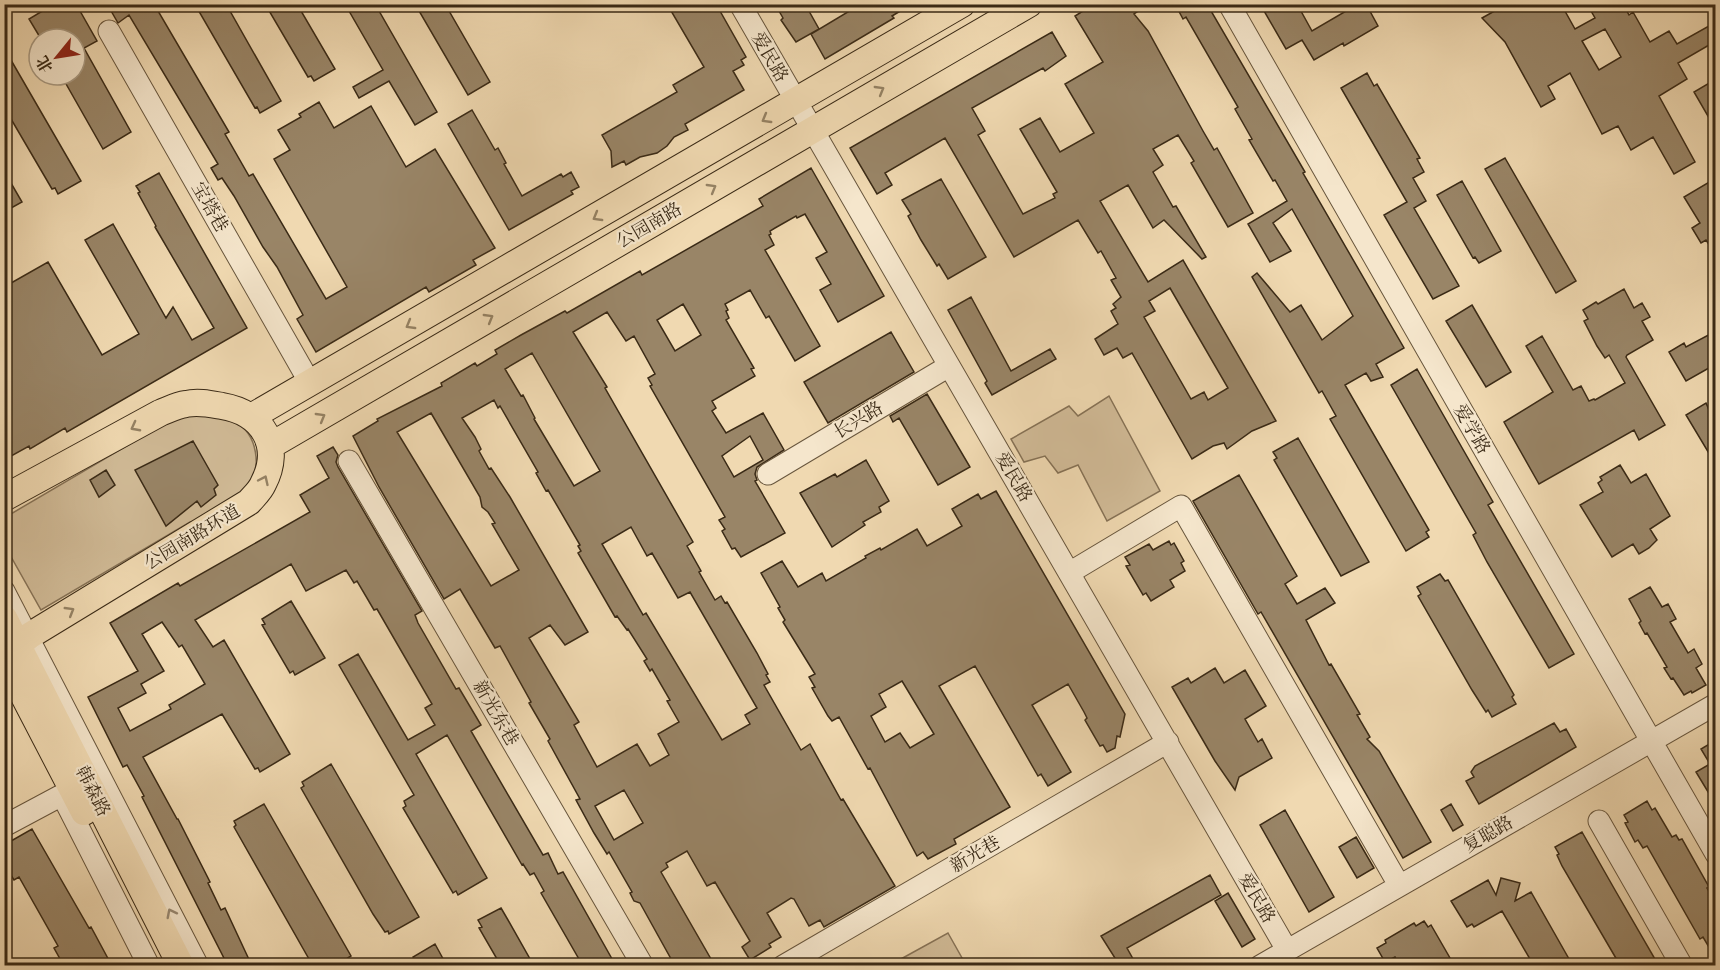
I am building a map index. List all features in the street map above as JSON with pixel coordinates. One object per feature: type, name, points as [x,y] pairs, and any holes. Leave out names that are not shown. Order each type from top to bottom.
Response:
[{"type":"main road","name":"公园南路","points":[[251,417],[962,4]]},
{"type":"main road","name":"公园南路","points":[[270,446],[1029,4]]},
{"type":"main road","points":[[4,498],[160,413],[185,404],[206,403],[234,408],[251,417],[264,429],[270,446]]},
{"type":"main road","name":"公园南路环道","points":[[14,649],[249,502],[263,485],[271,463],[270,446]]},
{"type":"main road","name":"韩森路","points":[[4,618],[14,649],[162,966]]},
{"type":"main road","name":"韩森路","points":[[14,649],[181,966]]},
{"type":"street","name":"爱民路","points":[[740,4],[1287,950]]},
{"type":"street","name":"爱学路","points":[[1229,4],[1716,854]]},
{"type":"street","name":"宝塔巷","points":[[109,32],[310,383]]},
{"type":"street","name":"长兴路","points":[[768,474],[949,366]]},
{"type":"street","name":"新光东巷","points":[[349,461],[643,966]]},
{"type":"street","points":[[1069,573],[1181,506],[1399,885]]},
{"type":"street","points":[[4,591],[14,649],[198,966]]},
{"type":"street","points":[[4,681],[148,966]]},
{"type":"street","name":"复聪路","points":[[1260,966],[1716,704]]},
{"type":"street","name":"新光巷","points":[[783,966],[1168,742]]},
{"type":"street","points":[[4,826],[62,795]]},
{"type":"street","points":[[1599,821],[1682,966]]},
{"type":"shaded area","points":[[1109,396],[1160,491],[1107,521],[1078,465],[1058,473],[1045,456],[1024,462],[1011,439],[1069,406],[1078,416]]},
{"type":"shaded area","points":[[208,413],[235,422],[249,435],[256,461],[255,471],[248,488],[198,522],[190,522],[41,610],[5,546],[4,518],[174,418]]},
{"type":"shaded area","points":[[948,933],[966,965],[890,965]]},
{"type":"building","points":[[54,4],[76,4],[97,41],[87,46],[87,27],[34,27],[29,19]]},
{"type":"building","points":[[119,4],[154,4],[229,132],[225,134],[249,176],[253,174],[326,299],[347,287],[274,159],[290,150],[278,130],[301,117],[299,114],[319,102],[334,128],[371,106],[406,167],[435,149],[495,248],[473,260],[476,265],[429,292],[426,287],[316,352],[297,319],[303,315],[277,267],[222,178],[218,180],[211,168],[218,164],[129,15],[118,23],[110,9]]},
{"type":"building","points":[[203,4],[226,4],[281,101],[260,113],[257,107],[255,108],[197,8]]},
{"type":"building","points":[[276,4],[297,4],[335,69],[314,81],[311,76],[308,77],[268,9]]},
{"type":"building","points":[[345,4],[375,4],[437,112],[415,125],[389,81],[359,98],[353,87],[383,70]]},
{"type":"building","points":[[415,4],[445,4],[490,82],[468,95]]},
{"type":"building","points":[[667,4],[716,4],[746,57],[741,60],[744,65],[733,71],[744,90],[685,124],[688,130],[674,137],[657,153],[640,157],[626,165],[624,161],[612,167],[611,151],[602,135],[677,92],[673,85],[704,67]]},
{"type":"building","points":[[775,4],[805,4],[819,29],[796,42],[781,20],[783,18]]},
{"type":"building","points":[[861,4],[912,4],[892,16],[894,18],[825,59],[811,34]]},
{"type":"building","points":[[1094,4],[1149,4],[1134,14],[1148,31],[1203,131],[1214,150],[1217,148],[1253,213],[1228,227],[1191,163],[1194,161],[1178,135],[1153,149],[1163,165],[1153,172],[1206,257],[1202,259],[1164,220],[1153,228],[1128,185],[1100,201],[1148,282],[1183,260],[1276,421],[1252,431],[1227,449],[1224,443],[1213,446],[1192,459],[1132,353],[1123,358],[1117,348],[1104,355],[1095,339],[1118,324],[1111,311],[1116,308],[1113,304],[1121,297],[1111,280],[1116,278],[1101,251],[1098,253],[1078,220],[1014,257],[945,138],[885,173],[892,185],[877,194],[850,148],[1052,32],[1066,56],[1045,71],[1043,68],[972,108],[985,131],[978,135],[1023,214],[1055,198],[1053,194],[1057,192],[1020,129],[1040,118],[1060,152],[1094,133],[1065,84],[1103,62],[1075,16]],"holes":[[[1170,288],[1228,388],[1208,400],[1204,392],[1191,399],[1144,317],[1155,311],[1149,301]]]},
{"type":"building","points":[[1175,4],[1207,4],[1404,348],[1376,364],[1383,377],[1371,381],[1366,373],[1345,385],[1429,530],[1426,532],[1429,537],[1406,551],[1330,419],[1336,416],[1322,391],[1319,393],[1252,277],[1257,273],[1290,312],[1301,305],[1322,340],[1353,316],[1292,209],[1273,223],[1291,251],[1270,262],[1248,224],[1287,201],[1249,140],[1252,139],[1235,109],[1238,107],[1186,17],[1183,19]]},
{"type":"building","points":[[1260,4],[1297,4],[1312,31],[1358,4],[1366,4],[1378,26],[1314,60],[1302,40],[1286,49]]},
{"type":"building","points":[[1507,4],[1561,4],[1575,29],[1595,18],[1587,4],[1623,4],[1629,15],[1633,12],[1650,42],[1669,31],[1677,44],[1716,22],[1716,41],[1678,63],[1687,79],[1659,96],[1695,162],[1674,174],[1653,137],[1631,150],[1618,126],[1602,134],[1570,73],[1548,86],[1555,99],[1541,107],[1505,42],[1482,18]],"holes":[[[1605,29],[1621,57],[1599,70],[1582,41]]]},
{"type":"building","points":[[4,48],[81,181],[58,194],[55,188],[52,189],[4,107]]},
{"type":"building","points":[[87,53],[131,132],[103,149],[68,87],[87,87]]},
{"type":"building","points":[[1367,73],[1374,86],[1377,84],[1420,158],[1417,159],[1424,172],[1413,178],[1426,201],[1414,208],[1459,286],[1433,299],[1384,215],[1407,202],[1341,88]]},
{"type":"building","points":[[1716,79],[1716,130],[1694,92]]},
{"type":"building","points":[[472,110],[495,150],[498,148],[522,196],[561,174],[563,177],[571,172],[579,187],[571,191],[573,194],[509,230],[448,124]]},
{"type":"building","points":[[1505,158],[1576,281],[1556,293],[1485,169]]},
{"type":"building","points":[[811,168],[884,296],[838,322],[820,290],[831,284],[816,258],[827,252],[805,214],[797,218],[796,216],[770,231],[769,235],[774,245],[765,250],[820,346],[795,361],[769,316],[766,318],[750,290],[725,304],[729,318],[726,320],[754,368],[751,369],[755,376],[712,401],[716,408],[712,411],[726,433],[763,413],[784,450],[757,467],[755,474],[757,480],[755,481],[785,533],[741,557],[735,548],[732,549],[719,520],[725,517],[650,386],[652,385],[648,378],[655,374],[634,336],[626,341],[607,312],[573,332],[607,387],[605,388],[693,542],[687,546],[715,600],[721,596],[725,603],[727,602],[757,653],[770,682],[764,685],[801,750],[810,744],[841,800],[843,799],[895,886],[824,927],[820,920],[809,926],[794,899],[791,898],[767,913],[781,937],[769,944],[771,947],[750,960],[742,947],[750,941],[715,882],[707,886],[687,851],[666,863],[668,867],[661,872],[715,966],[675,966],[640,903],[634,901],[630,893],[632,892],[609,852],[607,854],[594,833],[576,800],[580,799],[548,741],[550,739],[500,646],[495,648],[460,589],[444,599],[379,487],[353,436],[378,421],[377,419],[442,386],[441,383],[475,363],[477,366],[497,354],[495,350],[521,335],[565,311],[567,313],[640,271],[642,275],[763,206],[759,199]],"holes":[[[683,304],[701,335],[675,351],[657,320]],[[532,353],[600,471],[574,486],[534,419],[523,395],[521,396],[505,369]],[[494,400],[498,408],[500,406],[538,472],[536,473],[546,491],[548,490],[580,545],[578,546],[581,551],[578,553],[615,617],[617,616],[628,629],[647,659],[644,661],[650,671],[652,669],[670,700],[667,701],[679,722],[658,734],[669,755],[650,766],[637,744],[597,767],[574,725],[579,722],[529,638],[550,625],[565,645],[588,632],[510,497],[491,468],[489,469],[479,451],[481,449],[462,418]],[[431,413],[480,497],[482,507],[495,523],[492,524],[519,570],[491,586],[397,432]],[[750,436],[763,460],[734,477],[722,456]],[[631,527],[647,556],[652,553],[678,598],[690,592],[757,708],[745,715],[750,724],[722,740],[646,613],[643,615],[602,544]],[[624,790],[643,823],[614,840],[595,806]]]},
{"type":"building","points":[[4,171],[22,202],[4,212]]},
{"type":"building","points":[[159,173],[247,328],[67,432],[65,428],[30,449],[29,446],[4,460],[4,287],[48,262],[102,355],[139,334],[85,240],[113,224],[166,318],[173,307],[192,340],[214,328],[155,227],[138,193],[140,192],[136,186]]},
{"type":"building","points":[[1716,178],[1716,255],[1706,240],[1701,243],[1692,228],[1700,223],[1684,197]]},
{"type":"building","points":[[941,179],[986,257],[948,279],[921,240],[908,216],[911,214],[902,200]]},
{"type":"building","points":[[1462,181],[1501,251],[1479,263],[1475,257],[1473,258],[1437,195]]},
{"type":"building","points":[[1624,289],[1634,308],[1642,303],[1650,317],[1642,321],[1653,340],[1626,357],[1665,425],[1639,440],[1634,430],[1539,484],[1504,422],[1553,392],[1526,346],[1542,336],[1573,390],[1581,386],[1589,401],[1625,383],[1609,355],[1605,358],[1597,346],[1584,321],[1588,319],[1583,310]]},
{"type":"building","points":[[971,297],[1011,371],[1050,349],[1056,359],[992,395],[985,383],[987,381],[948,310]]},
{"type":"building","points":[[1472,305],[1511,372],[1486,387],[1446,321]]},
{"type":"building","points":[[1716,331],[1716,364],[1686,381],[1669,352],[1684,343],[1686,347]]},
{"type":"building","points":[[891,332],[914,372],[828,423],[804,382]]},
{"type":"building","points":[[1417,369],[1493,502],[1488,505],[1574,654],[1549,668],[1487,562],[1473,535],[1476,533],[1391,385]]},
{"type":"building","points":[[927,394],[970,467],[938,485],[899,418],[893,422],[890,416]]},
{"type":"building","points":[[1706,403],[1709,410],[1716,406],[1716,465],[1686,415]]},
{"type":"building","points":[[1298,438],[1369,562],[1341,576],[1274,460],[1277,458],[1273,452]]},
{"type":"building","points":[[193,441],[218,485],[214,489],[216,495],[201,507],[197,501],[166,526],[135,470]]},
{"type":"building","points":[[333,447],[338,455],[336,462],[338,467],[422,611],[415,615],[418,623],[456,689],[459,688],[481,725],[471,731],[543,855],[548,853],[558,874],[563,872],[616,966],[583,966],[541,893],[544,891],[534,873],[530,875],[522,865],[447,735],[416,754],[487,878],[458,895],[456,891],[453,893],[403,808],[406,806],[404,801],[414,795],[339,665],[358,654],[408,740],[435,725],[425,708],[432,704],[377,609],[374,610],[357,581],[354,583],[346,570],[306,591],[291,564],[195,620],[213,647],[224,640],[290,754],[260,772],[258,768],[255,769],[222,714],[143,757],[178,819],[210,882],[208,883],[221,910],[225,908],[252,966],[228,966],[142,797],[144,796],[127,765],[123,767],[88,697],[138,671],[110,623],[178,583],[180,586],[310,512],[300,495],[329,478],[317,456]],"holes":[[[162,622],[179,647],[182,645],[205,684],[169,705],[171,709],[130,731],[118,708],[146,693],[141,684],[164,671],[142,634]]]},
{"type":"building","points":[[866,460],[889,501],[879,507],[881,512],[863,522],[865,525],[832,547],[800,493],[835,474],[837,477]]},
{"type":"building","points":[[1620,465],[1631,483],[1646,474],[1670,516],[1650,529],[1657,540],[1649,548],[1639,554],[1633,544],[1612,557],[1580,505],[1603,492],[1598,483],[1602,480],[1600,477]]},
{"type":"building","points":[[106,470],[115,485],[99,497],[90,480]]},
{"type":"building","points":[[1239,475],[1297,576],[1285,584],[1297,604],[1325,588],[1335,603],[1306,620],[1329,665],[1331,664],[1360,714],[1357,715],[1370,737],[1367,739],[1379,751],[1431,842],[1403,858],[1261,612],[1258,614],[1193,501]]},
{"type":"building","points":[[996,491],[1125,714],[1115,748],[1107,752],[1103,745],[1100,746],[1085,720],[1087,718],[1068,684],[1032,705],[1071,772],[1048,786],[1041,774],[1038,776],[975,666],[939,686],[1010,807],[954,839],[956,844],[928,859],[923,852],[917,856],[870,768],[868,769],[839,717],[832,721],[828,716],[812,688],[815,687],[809,677],[815,674],[783,622],[785,620],[778,608],[780,607],[761,573],[782,561],[798,587],[822,573],[826,581],[866,558],[865,556],[880,548],[881,550],[917,529],[927,546],[962,526],[952,509],[978,494],[981,499]],"holes":[[[902,681],[934,734],[910,748],[900,733],[885,742],[871,716],[886,707],[879,694]]]},
{"type":"building","points":[[1169,541],[1171,545],[1174,543],[1184,561],[1181,563],[1185,571],[1170,580],[1174,587],[1151,601],[1146,593],[1143,595],[1126,566],[1130,565],[1125,557],[1149,544],[1153,550]]},
{"type":"building","points":[[1440,574],[1445,581],[1448,580],[1514,695],[1512,697],[1516,704],[1492,717],[1488,710],[1486,712],[1472,690],[1418,596],[1421,594],[1417,587]]},
{"type":"building","points":[[1650,587],[1662,607],[1668,604],[1676,619],[1670,622],[1688,653],[1694,649],[1702,664],[1696,668],[1706,685],[1692,693],[1691,691],[1684,695],[1673,678],[1671,679],[1664,668],[1667,667],[1639,623],[1641,621],[1629,599]]},
{"type":"building","points":[[291,601],[325,658],[295,675],[293,671],[290,673],[262,625],[265,624],[262,619]]},
{"type":"building","points":[[1215,668],[1224,683],[1245,670],[1266,706],[1245,719],[1258,742],[1262,739],[1272,758],[1239,777],[1235,790],[1215,761],[1172,687],[1188,678],[1191,683]]},
{"type":"building","points":[[1554,723],[1560,732],[1566,729],[1576,747],[1479,804],[1466,781],[1474,777],[1471,772],[1475,766]]},
{"type":"building","points":[[1716,740],[1716,805],[1696,772],[1710,764],[1701,749]]},
{"type":"building","points":[[331,764],[419,917],[389,934],[388,931],[385,932],[373,914],[301,788],[304,786],[302,782]]},
{"type":"building","points":[[1647,801],[1652,810],[1655,808],[1672,837],[1676,835],[1679,840],[1682,839],[1716,903],[1716,959],[1703,937],[1700,939],[1647,846],[1643,848],[1638,840],[1635,842],[1625,823],[1628,822],[1624,815]]},
{"type":"building","points":[[264,804],[351,956],[335,966],[313,966],[234,827],[236,825],[234,821]]},
{"type":"building","points":[[1451,804],[1463,825],[1453,831],[1441,810]]},
{"type":"building","points":[[1285,810],[1334,897],[1309,912],[1260,825]]},
{"type":"building","points":[[32,829],[112,966],[64,966],[54,948],[58,946],[19,877],[14,880],[9,872],[4,875],[4,845]]},
{"type":"building","points":[[1582,832],[1659,966],[1624,966],[1620,959],[1617,960],[1562,866],[1555,847]]},
{"type":"building","points":[[1356,837],[1374,868],[1357,878],[1339,847]]},
{"type":"building","points":[[1210,875],[1221,895],[1127,948],[1137,966],[1120,966],[1101,936]]},
{"type":"building","points":[[1501,878],[1520,883],[1515,901],[1531,892],[1573,966],[1534,966],[1502,911],[1474,927],[1472,924],[1467,927],[1451,901],[1488,880],[1496,895]]},
{"type":"building","points":[[1228,893],[1255,939],[1242,947],[1215,901]]},
{"type":"building","points":[[501,908],[534,966],[501,966],[479,928],[482,927],[478,920]]},
{"type":"building","points":[[1424,921],[1428,927],[1431,925],[1450,958],[1437,966],[1400,966],[1395,957],[1385,962],[1377,948],[1386,943],[1385,940],[1414,923],[1416,926]]},
{"type":"building","points":[[435,944],[447,966],[417,966],[413,957]]}]
